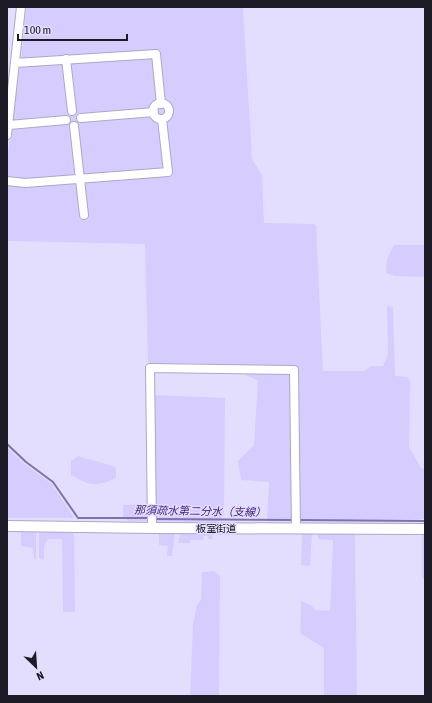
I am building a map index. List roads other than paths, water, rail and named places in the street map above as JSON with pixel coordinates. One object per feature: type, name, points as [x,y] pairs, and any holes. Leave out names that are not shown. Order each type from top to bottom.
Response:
[{"type":"main road","name":"板室街道","points":[[7,526],[425,529]]},
{"type":"street","points":[[7,135],[22,7]]},
{"type":"street","points":[[15,63],[156,54],[161,104]]},
{"type":"street","points":[[66,59],[72,111]]},
{"type":"street","points":[[161,104],[167,106],[169,112],[168,116],[162,119],[157,117],[154,112],[156,106],[161,104]]},
{"type":"street","points":[[72,111],[78,112],[81,116],[80,124],[74,126],[70,126],[68,124],[66,120],[67,115],[72,111]]},
{"type":"street","points":[[81,118],[154,112]]},
{"type":"street","points":[[7,181],[25,183],[168,172],[162,119]]},
{"type":"street","points":[[9,125],[66,120]]},
{"type":"street","points":[[74,126],[84,215]]},
{"type":"street","points":[[152,528],[150,368],[294,370],[296,529]]},
{"type":"waterway","name":"那須疏水第二分水（支線）","points":[[7,444],[26,462],[53,482],[78,518],[150,518]]},
{"type":"waterway","name":"那須疏水第二分水（支線）","points":[[154,519],[294,520]]},
{"type":"waterway","name":"那須疏水第二分水（支線）","points":[[298,520],[425,521]]}]
